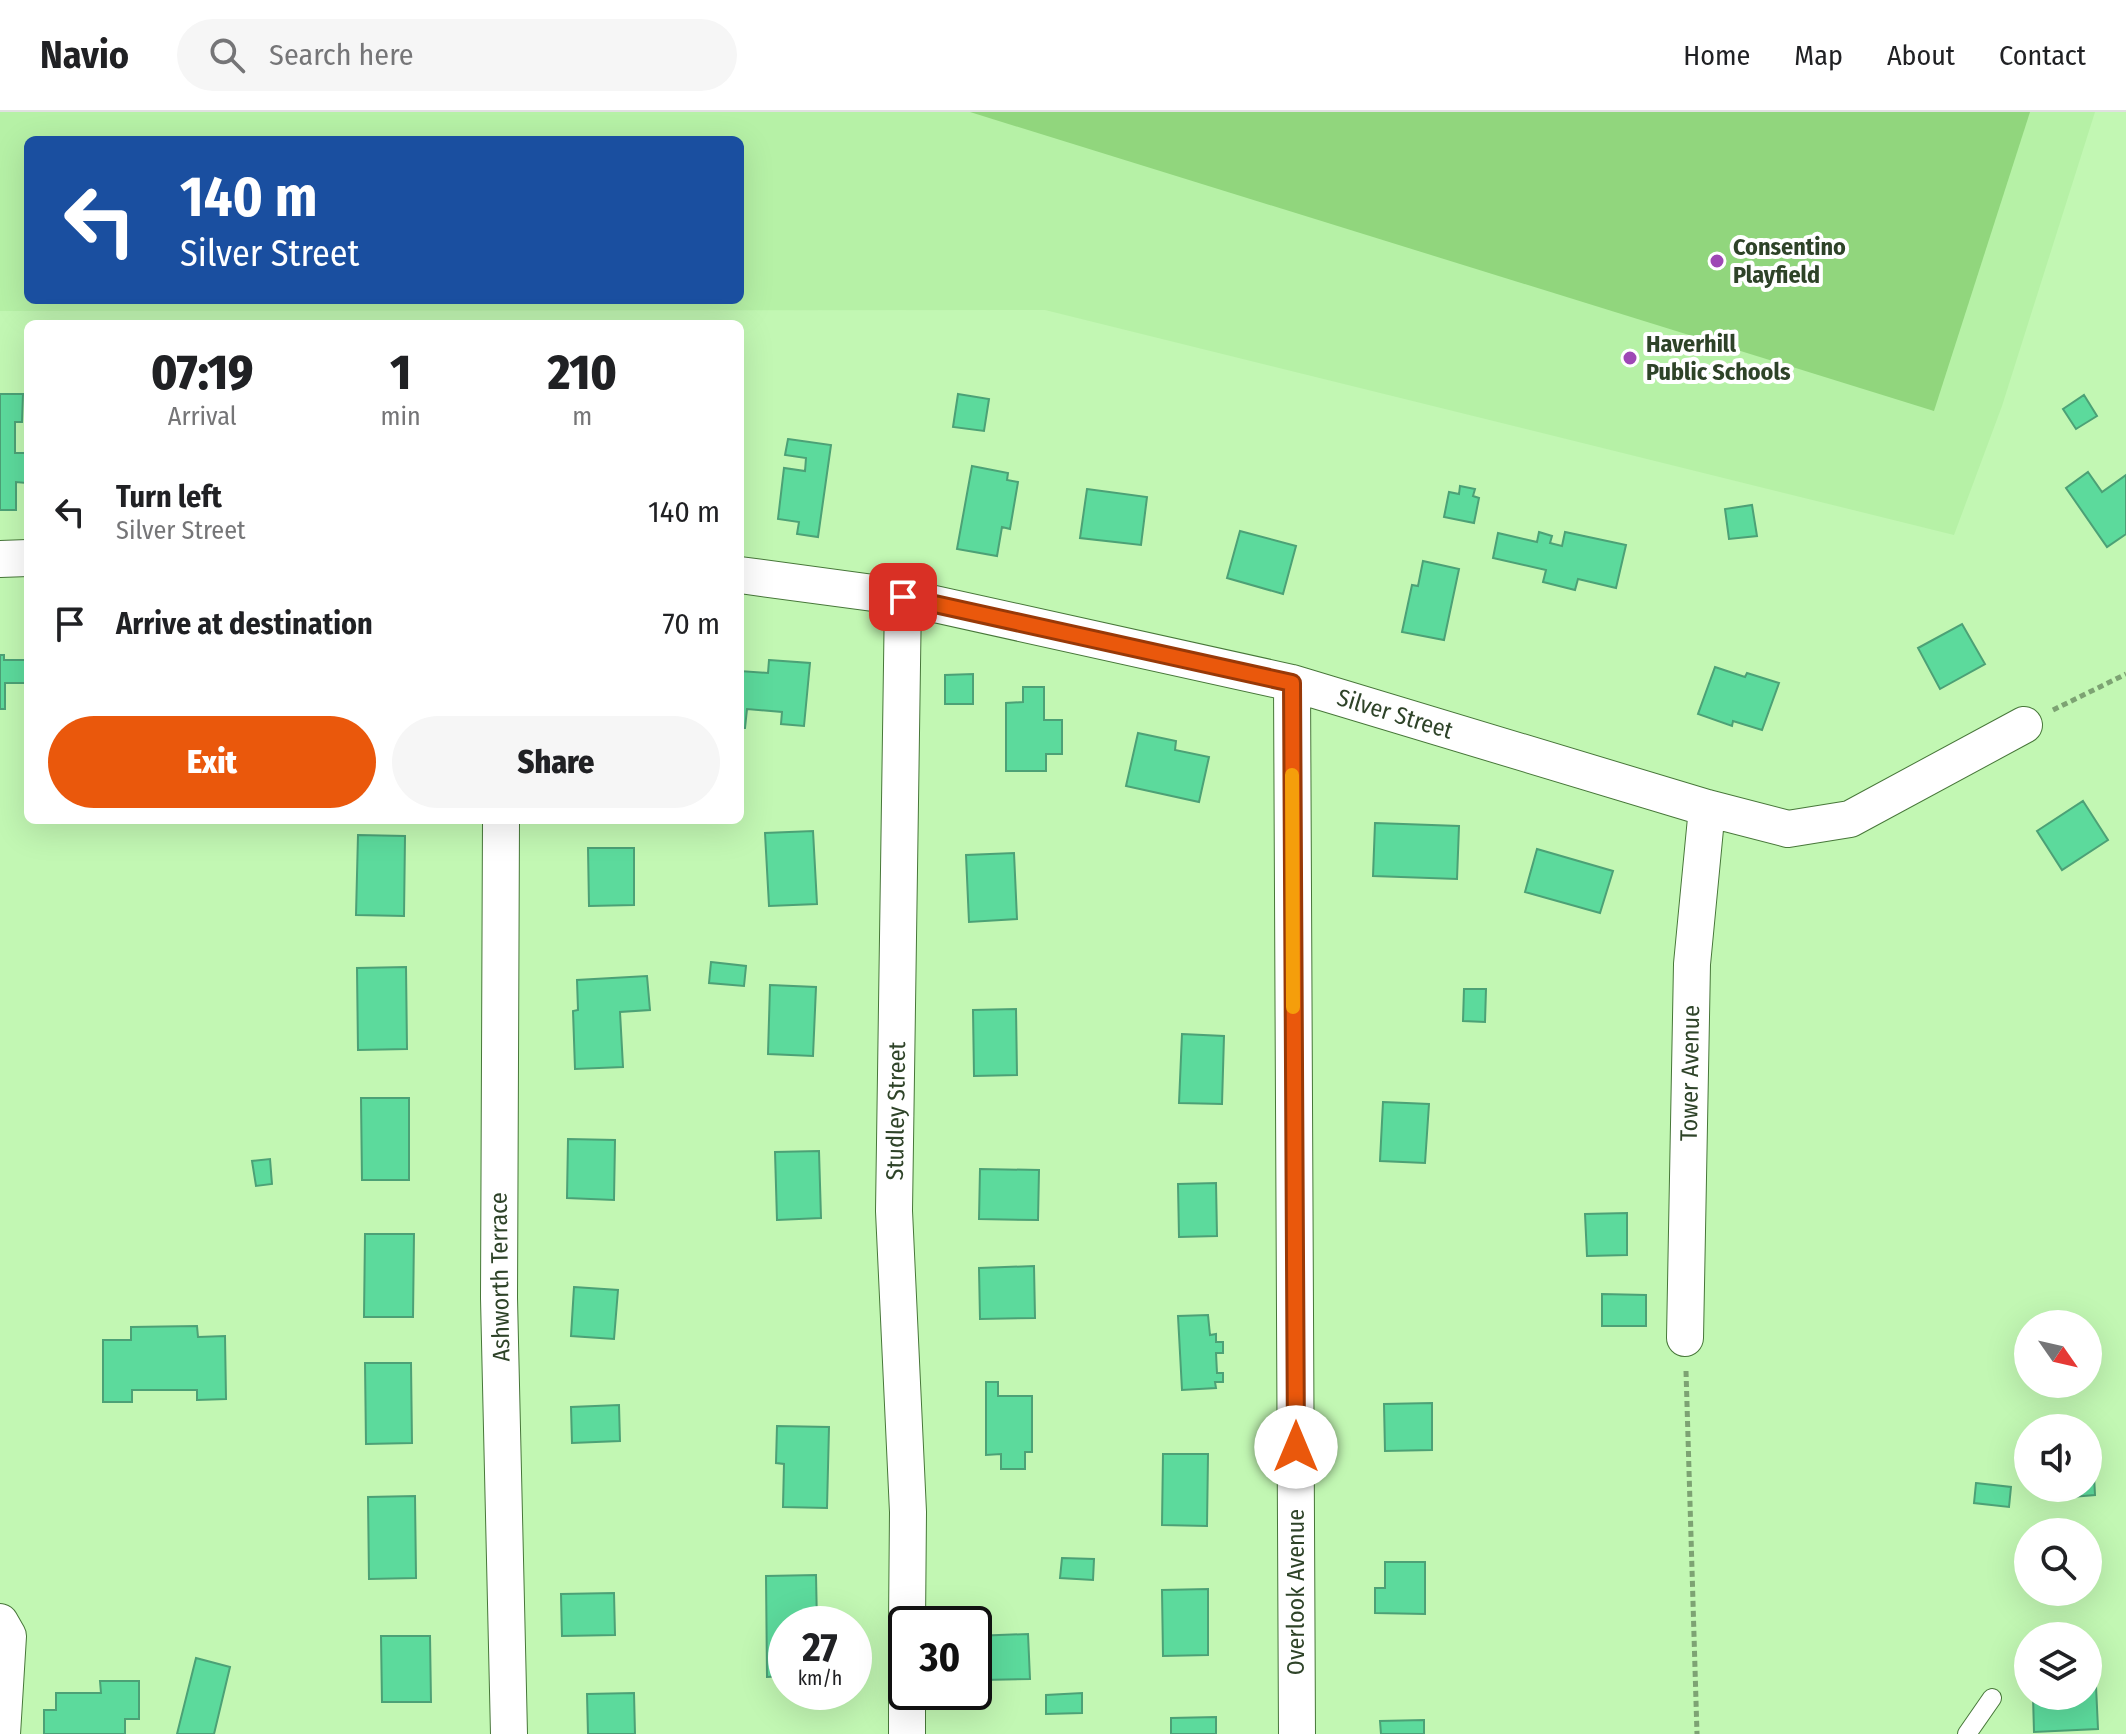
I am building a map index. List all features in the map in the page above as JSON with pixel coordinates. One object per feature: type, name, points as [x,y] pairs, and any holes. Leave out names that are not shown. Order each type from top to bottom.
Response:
[{"type":"street","points":[[0,559],[24,558]]},
{"type":"street","name":"Silver Street","points":[[744,576],[903,597],[1292,683],[1707,808],[1788,829],[1850,819],[2024,725]]},
{"type":"street","name":"Studley Street","points":[[903,597],[894,1211],[908,1512],[907,1606]]},
{"type":"street","name":"Overlook Avenue","points":[[1292,683],[1297,1734]]},
{"type":"street","name":"Tower Avenue","points":[[1685,1338],[1692,964],[1707,808]]},
{"type":"street","name":"Ashworth Terrace","points":[[501,824],[499,1298],[509,1734]]},
{"type":"street","points":[[0,1622],[8,1636],[2,1734]]},
{"type":"street","points":[[907,1710],[907,1734]]},
{"type":"lane","points":[[1967,1734],[1992,1698]]},
{"type":"path","points":[[2024,725],[2126,674]]},
{"type":"path","points":[[1685,1338],[1697,1734]]},
{"type":"shaded area","name":"Haverhill Public Schools","points":[[0,112],[2095,112],[2002,406],[1954,535],[1045,310],[0,311]]},
{"type":"shaded area","name":"Consentino Playfield","points":[[970,112],[2030,112],[1934,411]]},
{"type":"building","points":[[0,394],[23,394],[22,422],[15,422],[15,453],[24,453],[24,483],[16,482],[16,510],[0,510]]},
{"type":"building","points":[[958,394],[989,399],[984,431],[953,427]]},
{"type":"building","points":[[2084,395],[2097,416],[2076,429],[2063,409]]},
{"type":"building","points":[[788,439],[831,445],[818,537],[797,534],[799,522],[778,519],[784,468],[805,471],[806,458],[785,455]]},
{"type":"building","points":[[972,466],[1008,473],[1007,480],[1018,482],[1010,529],[1002,527],[997,556],[957,549]]},
{"type":"building","points":[[2088,472],[2102,492],[2126,475],[2126,534],[2107,547],[2066,488]]},
{"type":"building","points":[[1460,486],[1475,489],[1473,496],[1479,498],[1474,523],[1444,517],[1449,492],[1459,494]]},
{"type":"building","points":[[1087,489],[1147,497],[1141,545],[1080,538]]},
{"type":"building","points":[[1752,505],[1757,536],[1729,539],[1725,509]]},
{"type":"building","points":[[1240,531],[1296,546],[1283,594],[1227,578]]},
{"type":"building","points":[[1539,532],[1552,536],[1550,543],[1562,546],[1565,532],[1626,545],[1616,588],[1578,579],[1575,590],[1543,582],[1546,570],[1493,558],[1498,533],[1537,542]]},
{"type":"building","points":[[1423,561],[1459,569],[1444,640],[1402,632],[1412,585],[1418,586]]},
{"type":"building","points":[[1962,624],[1985,664],[1940,689],[1918,648]]},
{"type":"building","points":[[0,655],[4,655],[4,660],[24,660],[24,683],[5,683],[5,709],[0,709]]},
{"type":"building","points":[[769,660],[810,663],[804,726],[781,724],[782,712],[747,709],[744,728],[744,671],[768,673]]},
{"type":"building","points":[[1715,667],[1745,677],[1747,673],[1779,683],[1762,730],[1733,721],[1732,726],[1698,714]]},
{"type":"building","points":[[973,674],[973,704],[945,704],[945,675]]},
{"type":"building","points":[[1023,687],[1044,687],[1044,720],[1062,720],[1062,754],[1046,754],[1046,771],[1006,771],[1006,703],[1023,702]]},
{"type":"building","points":[[1138,733],[1176,741],[1175,750],[1209,757],[1199,802],[1126,786]]},
{"type":"building","points":[[2083,801],[2108,840],[2062,870],[2037,831]]},
{"type":"building","points":[[1375,823],[1459,826],[1457,879],[1373,876]]},
{"type":"building","points":[[813,831],[817,904],[769,906],[765,833]]},
{"type":"building","points":[[358,835],[405,836],[404,916],[356,915]]},
{"type":"building","points":[[588,848],[634,848],[634,905],[589,906]]},
{"type":"building","points":[[1537,849],[1613,871],[1600,913],[1525,892]]},
{"type":"building","points":[[1014,853],[1017,919],[969,922],[966,855]]},
{"type":"building","points":[[711,962],[746,966],[744,986],[709,983]]},
{"type":"building","points":[[406,967],[407,1049],[358,1050],[357,968]]},
{"type":"building","points":[[647,976],[650,1010],[620,1012],[623,1067],[575,1069],[573,1011],[578,1010],[577,980]]},
{"type":"building","points":[[770,985],[816,987],[813,1056],[768,1054]]},
{"type":"building","points":[[1464,989],[1486,989],[1485,1022],[1463,1021]]},
{"type":"building","points":[[1016,1009],[1017,1075],[974,1076],[973,1010]]},
{"type":"building","points":[[1182,1034],[1224,1036],[1222,1104],[1179,1103]]},
{"type":"building","points":[[361,1098],[409,1098],[409,1180],[362,1180]]},
{"type":"building","points":[[1383,1102],[1429,1104],[1425,1163],[1380,1161]]},
{"type":"building","points":[[568,1139],[615,1140],[614,1200],[567,1198]]},
{"type":"building","points":[[819,1151],[821,1218],[777,1220],[775,1152]]},
{"type":"building","points":[[270,1159],[272,1184],[256,1186],[252,1161]]},
{"type":"building","points":[[980,1169],[1039,1170],[1038,1220],[979,1219]]},
{"type":"building","points":[[1216,1183],[1217,1236],[1179,1237],[1178,1184]]},
{"type":"building","points":[[1627,1213],[1627,1255],[1587,1256],[1585,1214]]},
{"type":"building","points":[[365,1234],[414,1234],[413,1317],[364,1317]]},
{"type":"building","points":[[1034,1266],[1035,1318],[980,1319],[979,1268]]},
{"type":"building","points":[[574,1287],[618,1290],[614,1339],[571,1336]]},
{"type":"building","points":[[1602,1294],[1646,1295],[1646,1326],[1602,1326]]},
{"type":"building","points":[[1208,1315],[1210,1335],[1216,1334],[1216,1342],[1223,1342],[1223,1353],[1216,1353],[1217,1373],[1223,1373],[1223,1382],[1215,1382],[1216,1388],[1182,1390],[1178,1316]]},
{"type":"building","points":[[197,1326],[198,1337],[225,1336],[226,1399],[197,1400],[197,1390],[132,1390],[132,1402],[103,1402],[103,1340],[131,1340],[131,1327]]},
{"type":"building","points":[[365,1363],[411,1363],[412,1443],[366,1444]]},
{"type":"building","points":[[986,1382],[998,1382],[998,1396],[1032,1396],[1032,1452],[1025,1452],[1025,1469],[1001,1469],[1001,1454],[986,1455]]},
{"type":"building","points":[[1432,1403],[1432,1450],[1385,1451],[1384,1404]]},
{"type":"building","points":[[619,1405],[620,1441],[572,1443],[571,1407]]},
{"type":"building","points":[[777,1426],[829,1427],[827,1508],[783,1507],[784,1464],[776,1463]]},
{"type":"building","points":[[1163,1454],[1208,1454],[1207,1526],[1162,1525]]},
{"type":"building","points":[[1976,1483],[2011,1487],[2009,1507],[1974,1503]]},
{"type":"building","points":[[415,1496],[416,1578],[369,1579],[368,1497]]},
{"type":"building","points":[[1062,1558],[1094,1559],[1093,1580],[1060,1578]]},
{"type":"building","points":[[1385,1562],[1425,1562],[1425,1614],[1375,1613],[1375,1588],[1385,1588]]},
{"type":"building","points":[[816,1575],[817,1606],[768,1606],[767,1677],[766,1576]]},
{"type":"building","points":[[1208,1589],[1208,1655],[1163,1656],[1162,1590]]},
{"type":"building","points":[[614,1593],[615,1635],[562,1636],[561,1594]]},
{"type":"building","points":[[1028,1634],[1030,1679],[992,1680],[992,1635]]},
{"type":"building","points":[[381,1636],[430,1636],[431,1702],[382,1702]]},
{"type":"building","points":[[196,1658],[230,1667],[214,1734],[177,1734]]},
{"type":"building","points":[[100,1681],[139,1681],[139,1719],[125,1719],[125,1734],[44,1734],[44,1710],[56,1710],[56,1693],[101,1693]]},
{"type":"building","points":[[634,1693],[635,1734],[588,1734],[587,1694]]},
{"type":"building","points":[[1082,1693],[1082,1713],[1046,1714],[1046,1695]]},
{"type":"building","points":[[2033,1710],[2097,1710],[2098,1729],[2034,1732]]},
{"type":"building","points":[[1216,1717],[1216,1734],[1171,1734],[1171,1718]]},
{"type":"building","points":[[1424,1720],[1424,1734],[1381,1734],[1380,1721]]},
{"type":"slow traffic","points":[[1292,775],[1293,1007]]},
{"type":"place","name":"Consentino Playfield","points":[[1717,261]]},
{"type":"place","name":"Haverhill Public Schools","points":[[1630,358]]},
{"type":"route","points":[[903,597],[1292,683],[1296,1447]]}]
